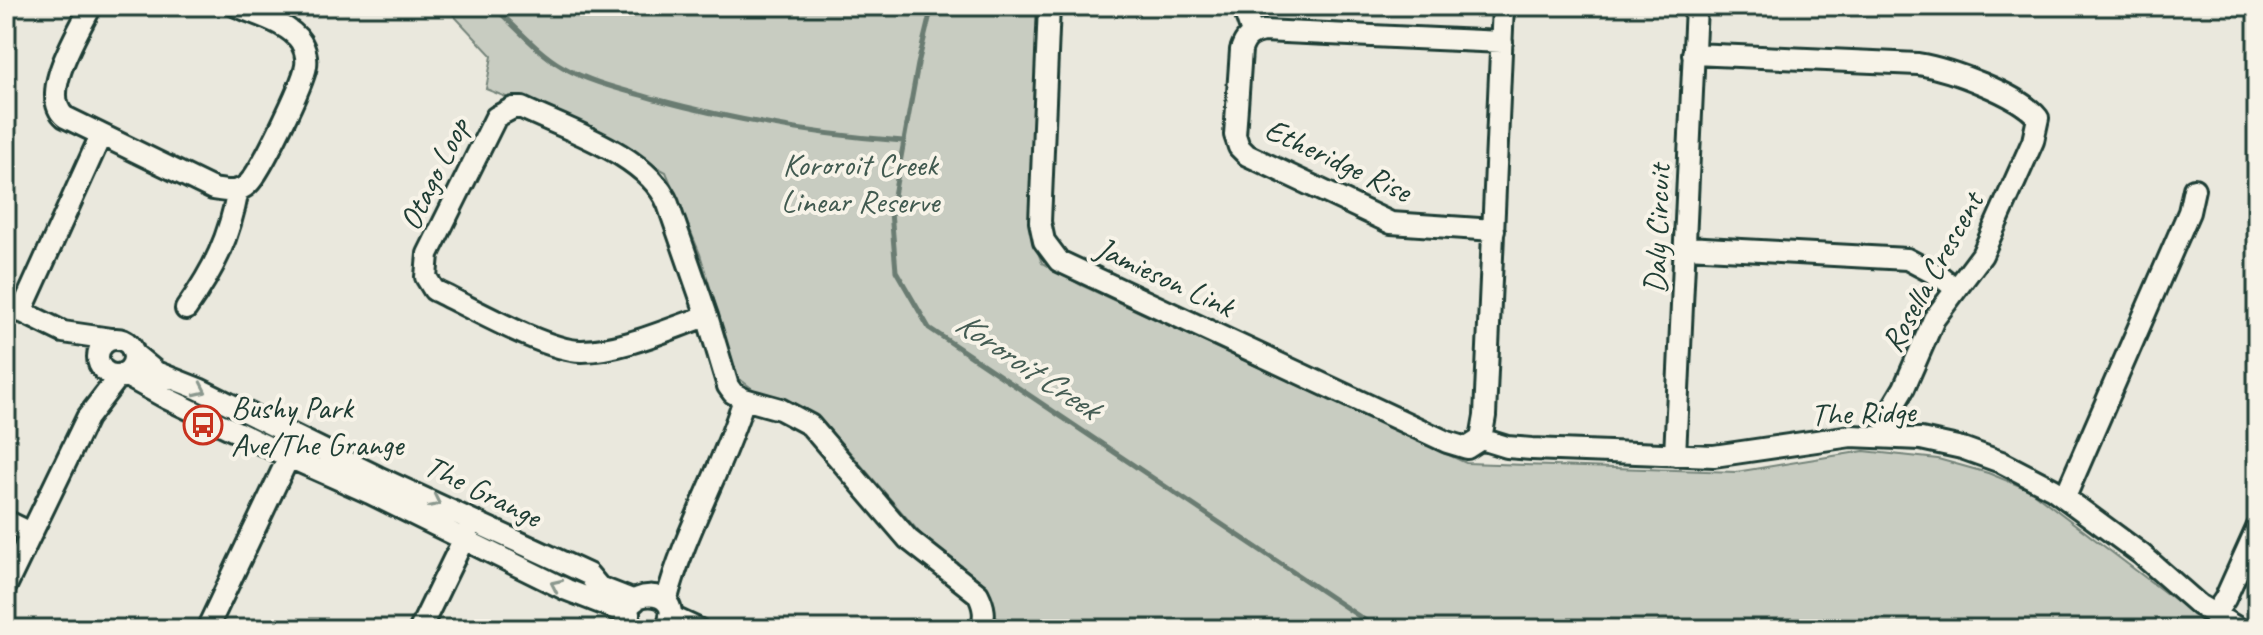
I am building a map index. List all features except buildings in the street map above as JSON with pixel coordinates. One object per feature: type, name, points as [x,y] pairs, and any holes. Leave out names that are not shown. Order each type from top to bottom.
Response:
[{"type":"street","points":[[91,6],[55,83],[57,111],[213,189],[226,192],[248,185],[262,164],[302,79],[306,58],[303,46],[288,29],[236,6]]},
{"type":"street","name":"Jamieson Link","points":[[1049,6],[1040,222],[1044,241],[1059,261],[1447,442],[1467,448],[1481,439]]},
{"type":"street","points":[[1243,6],[1252,33],[1502,42]]},
{"type":"street","points":[[1481,439],[1485,416],[1503,6]]},
{"type":"street","name":"Daly Circuit","points":[[1675,455],[1696,6]]},
{"type":"street","name":"Etheridge Rise","points":[[1252,33],[1243,42],[1241,50],[1235,135],[1239,147],[1247,155],[1391,223],[1494,230]]},
{"type":"street","name":"Rosella Crescent","points":[[1693,54],[1918,64],[1945,68],[2031,109],[2038,118],[2033,141],[1982,255],[1934,319],[1904,388],[1893,437]]},
{"type":"street","name":"Otago Loop","points":[[707,316],[619,344],[580,352],[541,341],[434,290],[426,277],[428,254],[496,117],[513,108],[522,108],[626,157],[652,178],[668,204],[707,316],[728,386],[744,399]]},
{"type":"street","points":[[101,135],[14,308],[63,332],[109,374],[121,374]]},
{"type":"street","points":[[2059,493],[2066,475],[2085,447],[2189,212],[2194,189]]},
{"type":"street","points":[[186,309],[206,280],[231,228],[238,190]]},
{"type":"street","points":[[1686,247],[1907,259],[1941,277],[1956,289]]},
{"type":"street","points":[[6,586],[87,418],[133,363],[133,353],[122,340],[63,332]]},
{"type":"street","points":[[87,418],[101,346],[111,339]]},
{"type":"street","name":"The Grange","points":[[133,353],[165,386],[289,457],[370,493],[567,590],[650,618],[698,629]]},
{"type":"street","name":"The Grange","points":[[121,374],[165,386],[299,436],[588,574],[599,587],[650,618]]},
{"type":"street","points":[[650,618],[732,440],[744,399],[780,409],[810,425],[908,539],[978,594],[983,605],[981,629]]},
{"type":"street","points":[[207,629],[299,436]]},
{"type":"street","name":"The Ridge","points":[[1481,439],[1507,447],[1532,449],[1714,456],[1851,436],[1937,442],[1981,454],[2023,472],[2059,493],[2141,554],[2214,615],[2239,629]]},
{"type":"street","points":[[420,629],[473,520]]},
{"type":"street","points":[[6,521],[31,533]]},
{"type":"street","points":[[2214,615],[2225,599],[2257,528]]},
{"type":"green space","name":"Kororoit Creek Linear Reserve","points":[[445,6],[1044,6],[1033,239],[1042,263],[1081,285],[1466,463],[1736,472],[1864,451],[1938,459],[1988,473],[2030,490],[2213,629],[988,629],[995,613],[982,582],[924,538],[847,449],[810,415],[754,390],[737,377],[700,254],[666,172],[586,129],[486,89],[492,56]]},
{"type":"waterway","points":[[493,6],[553,61],[608,86],[747,120],[809,131],[903,141]]},
{"type":"waterway","name":"Kororoit Creek","points":[[932,6],[918,64],[891,212],[896,271],[929,328],[1378,629]]},
{"type":"place","name":"Bushy Park Ave/The Grange","points":[[203,425]]}]
